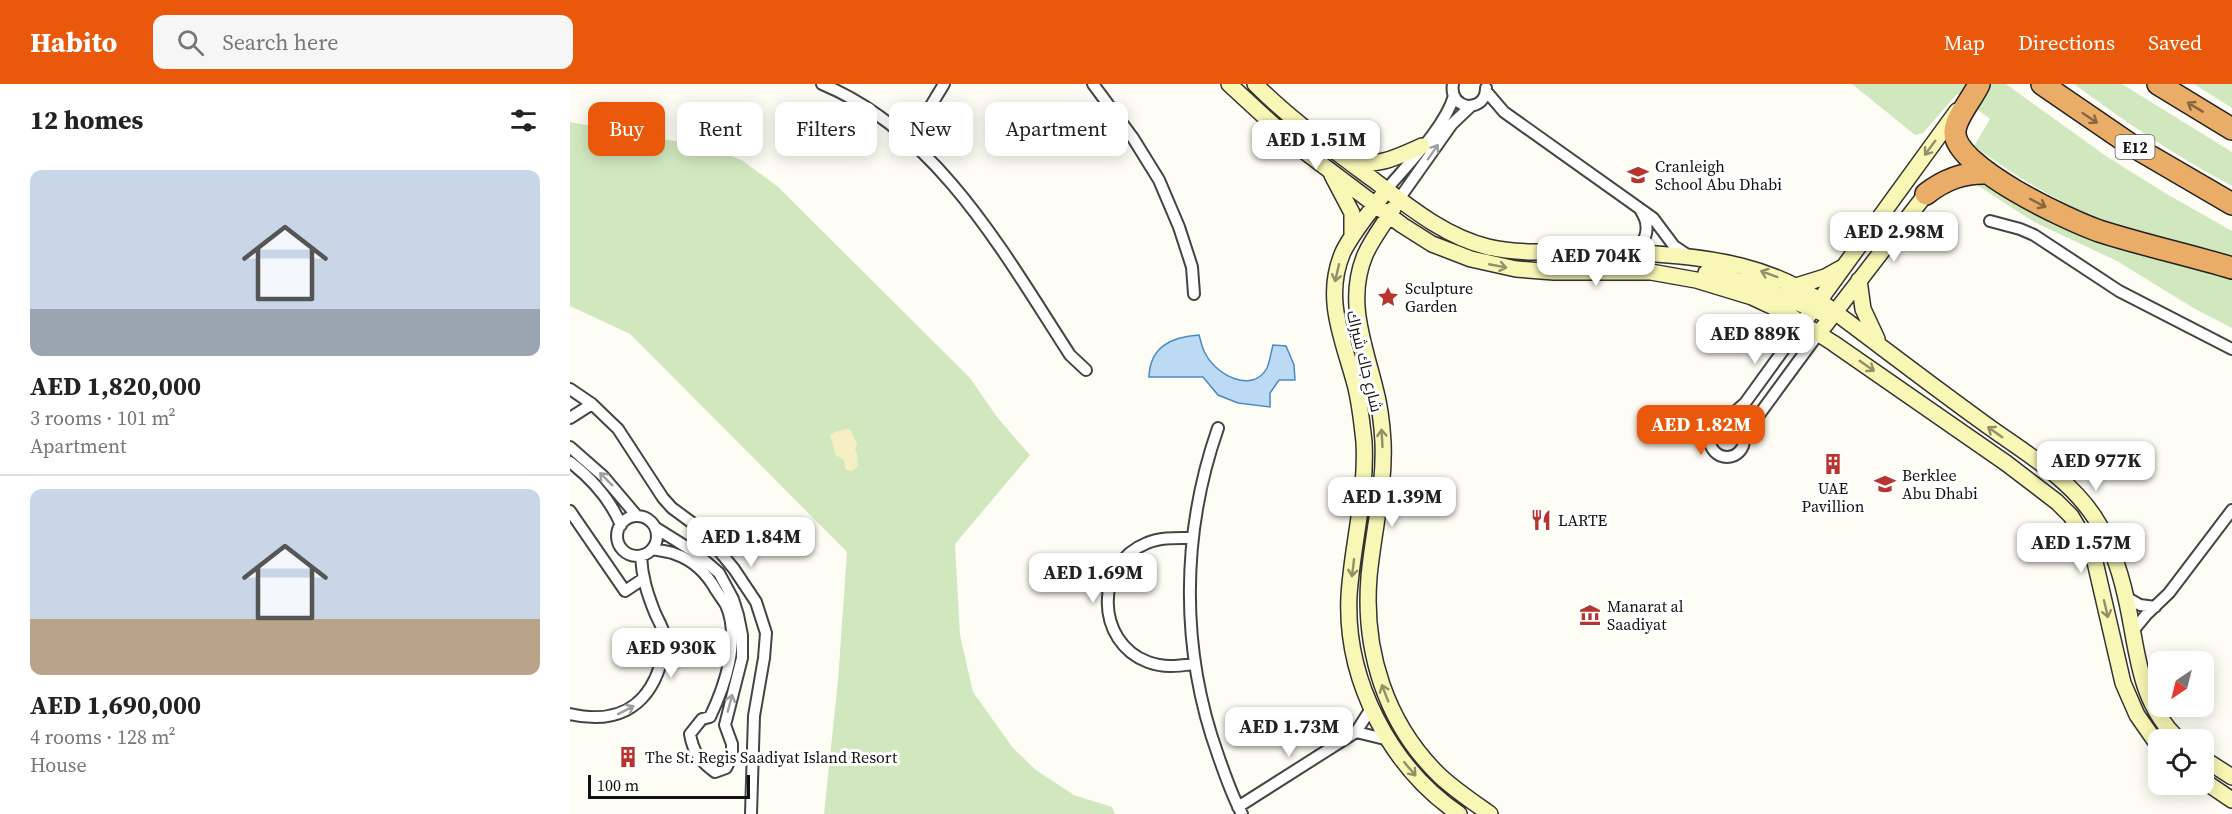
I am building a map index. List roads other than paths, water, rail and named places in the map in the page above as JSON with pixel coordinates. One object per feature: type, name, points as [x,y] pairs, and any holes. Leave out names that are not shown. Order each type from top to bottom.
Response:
[{"type":"highway","points":[[1978,84],[1956,128],[1956,141],[1966,156],[1988,172],[2037,202],[2099,231],[2232,268]]},
{"type":"highway","name":"E12","points":[[2042,84],[2131,145],[2232,204]]},
{"type":"highway","points":[[2158,84],[2232,129]]},
{"type":"highway","points":[[1926,194],[1960,175],[1988,172]]},
{"type":"street","points":[[822,84],[874,112],[889,125]]},
{"type":"street","points":[[933,102],[944,84]]},
{"type":"street","points":[[1093,84],[1133,138],[1159,180],[1179,227],[1192,267],[1194,294]]},
{"type":"street","points":[[1229,84],[1264,118],[1329,170],[1387,203],[1486,246],[1527,253],[1633,252],[1725,261],[1745,266],[1796,286],[1824,314],[1835,312],[2036,460],[2080,499],[2106,537],[2126,597],[2137,663],[2147,695],[2169,729]]},
{"type":"street","points":[[1255,84],[1296,123],[1342,158],[1419,237],[1439,248],[1466,258],[1500,266],[1554,272],[1629,270],[1673,274],[1697,272],[1738,280],[1817,306]]},
{"type":"street","points":[[1926,194],[1753,423],[1742,448],[1735,454],[1727,456],[1716,452],[1711,444],[1711,435],[1715,428],[1745,403],[1978,84]]},
{"type":"street","points":[[1486,88],[1504,112],[1657,222],[1674,246],[1689,256]]},
{"type":"street","name":"شارع جاك شيراك","points":[[1459,814],[1424,785],[1401,758],[1372,707],[1358,673],[1351,641],[1349,616],[1364,462],[1362,423],[1355,387],[1338,330],[1334,308],[1334,287],[1339,263],[1352,236],[1387,203],[1452,124],[1483,100],[1486,88]]},
{"type":"street","points":[[1452,89],[1463,105],[1504,112]]},
{"type":"street","name":"شارع جاك شيراك","points":[[1452,89],[1446,114],[1422,146],[1387,203],[1359,276],[1356,303],[1361,339],[1379,407],[1383,452],[1380,496],[1369,578],[1370,634],[1377,671],[1390,705],[1417,750],[1453,788],[1490,814]]},
{"type":"street","points":[[1264,118],[1283,125],[1387,203]]},
{"type":"street","points":[[1342,158],[1360,164],[1378,163],[1422,146]]},
{"type":"street","points":[[924,156],[947,177],[983,223],[1070,355],[1086,370]]},
{"type":"street","points":[[1329,170],[1352,213],[1352,236]]},
{"type":"street","points":[[1633,252],[1643,243],[1647,233],[1646,221],[1641,211]]},
{"type":"street","points":[[1990,221],[2005,224],[2034,236],[2119,291],[2232,349]]},
{"type":"street","points":[[1796,286],[1825,276],[1845,265]]},
{"type":"street","points":[[1673,274],[1752,297],[1778,308],[1803,323],[2006,463],[2044,491],[2071,516],[2086,541],[2094,562],[2123,683],[2136,715],[2148,731]]},
{"type":"street","points":[[1859,280],[1861,302],[1866,319],[1883,346]]},
{"type":"street","points":[[570,389],[592,404],[618,429],[663,498],[672,508],[702,530],[735,569],[756,602],[766,633],[754,716],[751,814]]},
{"type":"street","points":[[570,418],[592,404]]},
{"type":"street","points":[[1722,423],[1735,424],[1742,431],[1744,439]]},
{"type":"street","points":[[1218,428],[1201,482],[1192,538],[1190,622],[1194,664],[1211,737],[1240,810],[1356,732],[1372,707]]},
{"type":"street","points":[[570,447],[603,476],[637,516]]},
{"type":"street","points":[[570,462],[598,487],[615,510],[621,525]]},
{"type":"street","points":[[2132,632],[2169,593],[2232,510]]},
{"type":"street","points":[[570,511],[625,591],[643,579]]},
{"type":"street","points":[[656,528],[657,539],[652,549],[641,556],[628,554],[619,544],[618,531],[621,525],[637,516],[648,519],[656,528],[696,553],[719,573],[733,599],[742,635],[742,658],[725,725],[732,744],[732,756],[726,768],[716,772],[701,762],[692,748],[690,734],[702,719],[710,717],[725,725]]},
{"type":"street","points":[[1192,538],[1156,540],[1130,553],[1112,576],[1107,595],[1107,606],[1111,626],[1116,636],[1138,658],[1169,667],[1194,664]]},
{"type":"street","points":[[652,549],[676,554],[700,568],[711,581],[726,607],[731,638],[728,664],[710,717]]},
{"type":"street","points":[[570,714],[590,719],[613,716],[632,708],[645,697],[657,676],[663,658],[664,634],[645,590],[641,556]]},
{"type":"street","points":[[2126,597],[2140,605],[2155,607]]},
{"type":"street","points":[[1356,732],[1389,740]]},
{"type":"street","points":[[2214,765],[2232,777]]},
{"type":"street","points":[[2214,788],[2232,800]]},
{"type":"water","points":[[1199,335],[1202,347],[1210,361],[1225,374],[1243,381],[1260,376],[1267,368],[1273,345],[1286,346],[1294,365],[1295,380],[1279,380],[1270,393],[1270,407],[1238,403],[1218,395],[1203,377],[1149,377],[1153,358],[1164,345],[1180,338]]},
{"type":"place","name":"Cranleigh School Abu Dhabi","points":[[1638,175]]},
{"type":"place","name":"Sculpture Garden","points":[[1388,297]]},
{"type":"place","name":"UAE Pavillion","points":[[1833,464]]},
{"type":"place","name":"Berklee Abu Dhabi","points":[[1885,484]]},
{"type":"place","name":"LARTE","points":[[1541,520]]},
{"type":"place","name":"Manarat al Saadiyat","points":[[1590,615]]},
{"type":"place","name":"The St. Regis Saadiyat Island Resort","points":[[628,757]]}]
